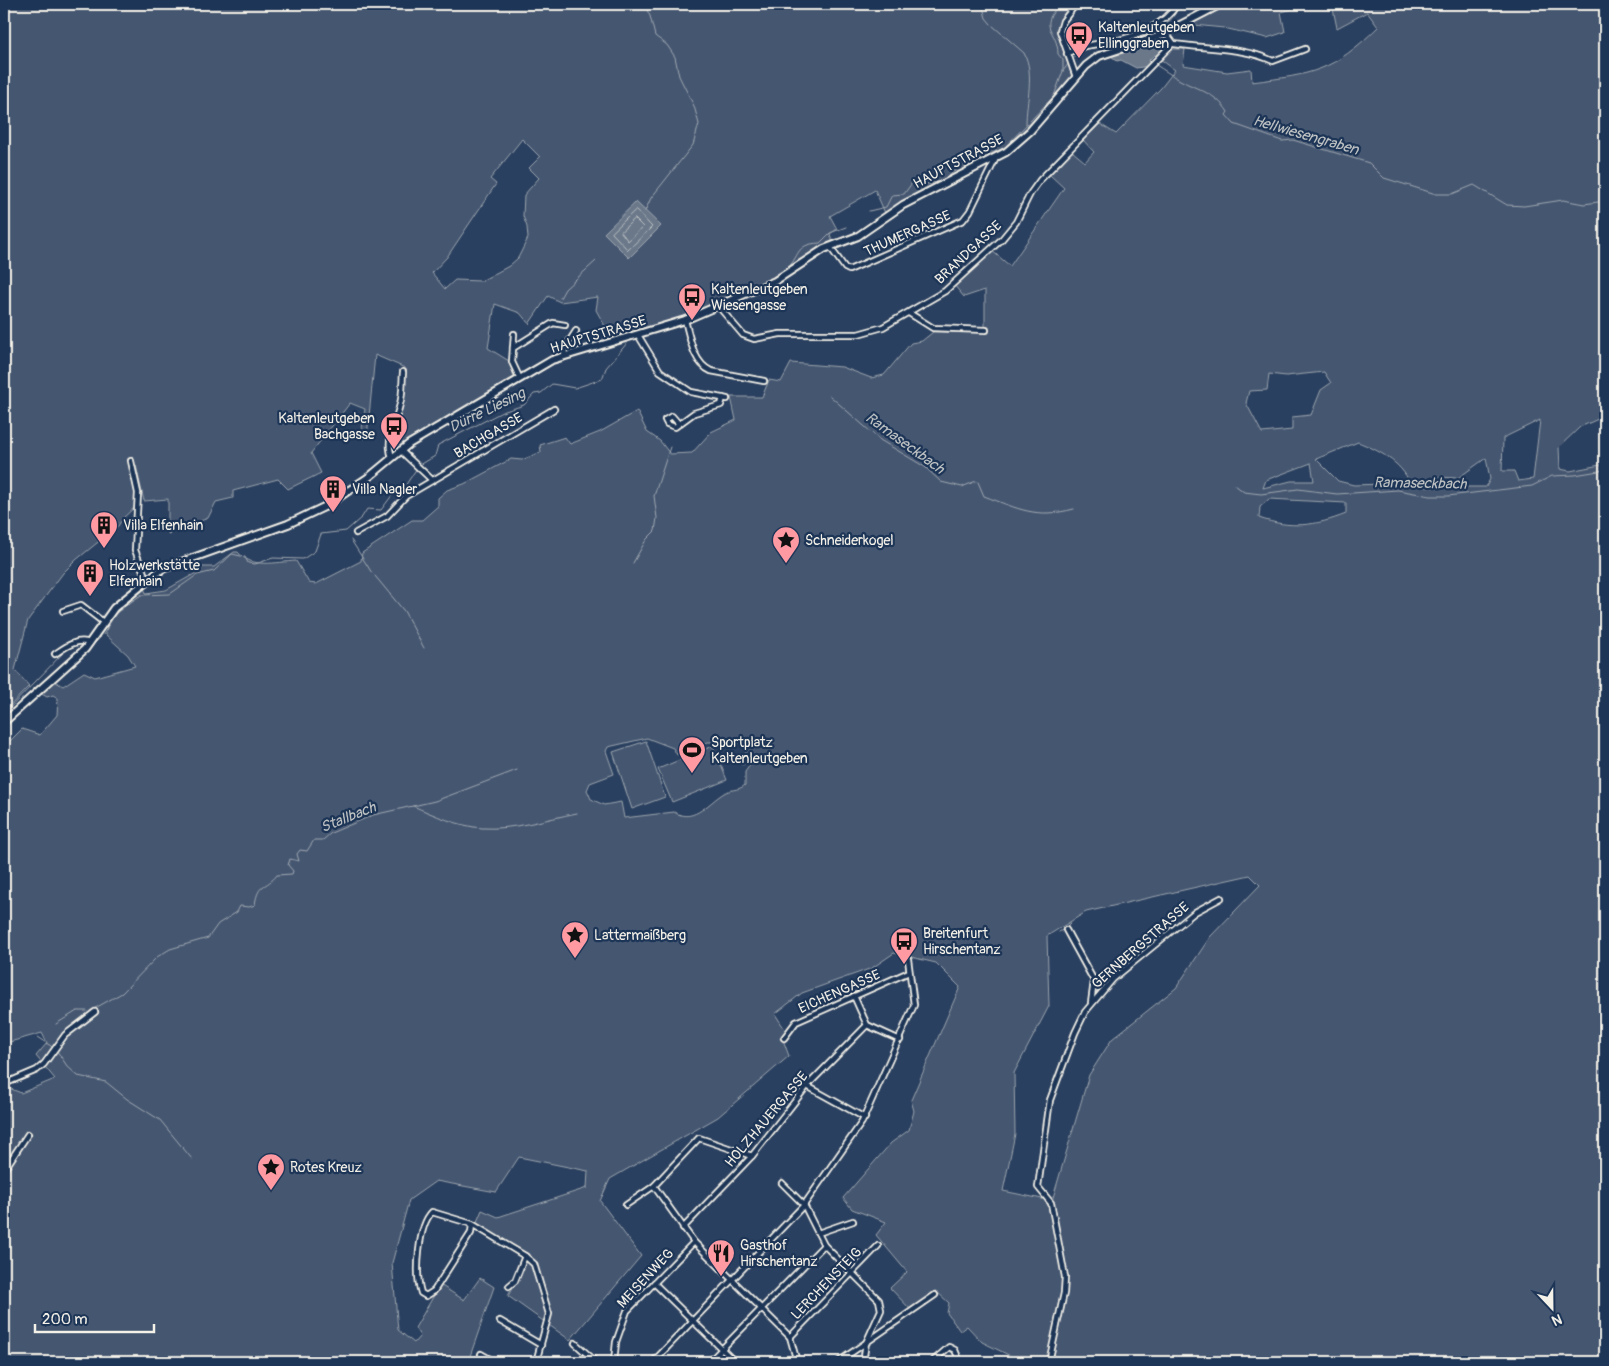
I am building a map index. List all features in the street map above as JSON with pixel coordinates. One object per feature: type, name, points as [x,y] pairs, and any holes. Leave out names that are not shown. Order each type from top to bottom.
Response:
[{"type":"main road","name":"HAUPTSTRASSE","points":[[4,722],[90,643],[114,608],[156,573],[173,564],[306,516],[353,490],[400,450],[552,360],[638,336],[685,320],[719,307],[775,281],[830,246],[858,236],[898,208],[996,157],[1022,139],[1076,77],[1102,54],[1147,41],[1221,4]]},
{"type":"street","points":[[1076,4],[1063,21],[1060,31],[1076,77]]},
{"type":"street","points":[[1068,56],[1082,45],[1111,42],[1143,31],[1167,17],[1177,4]]},
{"type":"street","points":[[1166,32],[1173,43],[1234,50],[1261,55],[1276,61],[1305,49]]},
{"type":"street","name":"BRANDGASSE","points":[[719,307],[743,335],[754,339],[780,334],[858,334],[884,328],[945,291],[1002,239],[1016,222],[1040,180],[1173,43]]},
{"type":"street","name":"THUMERGASSE","points":[[830,246],[845,268],[852,269],[963,220],[970,211],[996,157]]},
{"type":"street","points":[[909,313],[933,328],[986,330]]},
{"type":"street","points":[[685,320],[694,352],[704,367],[711,371],[764,381]]},
{"type":"street","points":[[513,348],[554,323],[566,325]]},
{"type":"street","points":[[564,356],[565,348],[576,331]]},
{"type":"street","points":[[514,334],[512,362],[520,379]]},
{"type":"street","points":[[638,336],[660,371],[691,392],[725,398],[721,405],[699,411],[678,424]]},
{"type":"street","points":[[392,457],[390,437],[400,403],[403,372]]},
{"type":"street","name":"BACHGASSE","points":[[356,533],[387,516],[406,496],[554,409]]},
{"type":"street","points":[[400,450],[432,480]]},
{"type":"street","points":[[131,461],[138,492],[135,550],[147,581]]},
{"type":"street","points":[[63,610],[80,605],[103,622]]},
{"type":"street","points":[[55,654],[73,643],[83,641],[90,643]]},
{"type":"street","name":"GERNBERGSTRASSE","points":[[1049,1362],[1064,1293],[1065,1277],[1051,1203],[1039,1191],[1038,1186],[1053,1091],[1075,1033],[1090,1004],[1101,991],[1195,912],[1221,898]]},
{"type":"street","points":[[1066,930],[1094,984],[1101,991]]},
{"type":"street","points":[[653,1362],[804,1205],[865,1118],[914,1005],[908,958]]},
{"type":"street","name":"EICHENGASSE","points":[[784,1038],[796,1022],[909,972]]},
{"type":"street","points":[[1090,1004],[1094,984]]},
{"type":"street","points":[[854,996],[867,1025],[900,1040]]},
{"type":"street","points":[[4,1084],[37,1070],[44,1064],[65,1035],[95,1012]]},
{"type":"street","name":"HOLZHAUERGASSE","points":[[684,1228],[752,1156],[807,1086],[867,1025]]},
{"type":"street","points":[[807,1086],[865,1118]]},
{"type":"street","points":[[4,1170],[28,1134]]},
{"type":"street","points":[[626,1205],[654,1186],[699,1138],[752,1156]]},
{"type":"street","points":[[782,1183],[804,1205],[824,1245],[881,1305],[866,1343],[863,1362]]},
{"type":"street","points":[[654,1186],[694,1242],[790,1336],[797,1362]]},
{"type":"street","points":[[472,1224],[472,1233],[434,1291],[424,1295],[420,1290],[418,1278],[420,1245],[428,1217],[434,1212],[472,1224],[525,1256],[535,1266],[547,1307],[548,1320],[536,1362]]},
{"type":"street","points":[[818,1233],[854,1221]]},
{"type":"street","name":"MEISENWEG","points":[[614,1362],[616,1342],[624,1315],[694,1242]]},
{"type":"street","points":[[709,1362],[824,1245]]},
{"type":"street","name":"LERCHENSTEIG","points":[[790,1336],[878,1246]]},
{"type":"street","points":[[509,1286],[515,1282],[525,1256]]},
{"type":"street","points":[[654,1283],[733,1361],[750,1362]]},
{"type":"street","points":[[838,1362],[935,1295]]},
{"type":"street","points":[[500,1321],[541,1344]]},
{"type":"street","points":[[575,1343],[596,1362]]},
{"type":"street","points":[[932,1362],[949,1347],[955,1350],[960,1362]]},
{"type":"street","points":[[481,1354],[495,1362]]},
{"type":"shaded area","points":[[4,4],[1073,4],[1056,29],[1072,77],[1058,95],[1004,150],[901,202],[885,213],[875,190],[830,216],[837,229],[830,234],[833,243],[754,288],[697,314],[668,324],[610,335],[596,310],[598,297],[560,302],[548,296],[529,324],[520,313],[495,304],[488,348],[509,361],[515,380],[399,447],[392,441],[404,397],[405,368],[375,355],[367,437],[363,439],[362,432],[365,409],[350,403],[311,453],[321,473],[288,489],[278,479],[233,491],[233,498],[216,502],[208,518],[168,534],[168,499],[144,501],[136,465],[130,467],[136,492],[136,506],[123,518],[118,526],[63,573],[28,620],[15,670],[29,686],[4,712]],"holes":[[[522,139],[540,157],[529,168],[539,178],[524,195],[523,216],[528,238],[518,258],[509,266],[481,281],[455,280],[445,289],[432,273],[447,257],[496,184],[490,179]]]},
{"type":"shaded area","points":[[1224,4],[1314,4],[1281,12],[1285,32],[1267,38],[1224,28],[1184,24]]},
{"type":"shaded area","points":[[1332,4],[1605,4],[1605,416],[1580,427],[1559,447],[1560,469],[1570,471],[1605,464],[1605,1362],[1023,1362],[982,1342],[967,1326],[960,1331],[947,1313],[949,1303],[936,1291],[911,1310],[890,1288],[907,1272],[876,1235],[886,1222],[852,1209],[843,1198],[891,1143],[909,1130],[914,1111],[911,1100],[960,987],[936,963],[894,953],[872,968],[802,993],[775,1014],[786,1031],[782,1037],[789,1056],[718,1117],[610,1179],[600,1201],[641,1256],[570,1340],[508,1296],[529,1256],[476,1224],[482,1210],[498,1217],[587,1188],[588,1171],[519,1157],[496,1192],[436,1181],[409,1200],[392,1263],[398,1330],[414,1343],[420,1336],[415,1328],[440,1285],[464,1300],[480,1278],[494,1287],[468,1362],[4,1362],[4,1086],[21,1093],[55,1079],[36,1056],[47,1043],[42,1033],[4,1045],[4,747],[22,729],[40,735],[57,715],[58,698],[53,695],[47,697],[40,693],[54,681],[63,686],[84,672],[95,677],[135,666],[128,655],[106,635],[110,620],[120,608],[144,588],[146,593],[166,590],[196,573],[197,567],[214,567],[234,552],[238,552],[243,557],[257,563],[296,561],[309,583],[316,584],[361,561],[362,553],[412,520],[422,520],[438,506],[438,498],[447,490],[464,484],[511,459],[522,460],[541,452],[540,445],[565,437],[570,444],[600,432],[637,411],[647,432],[660,441],[670,454],[692,453],[711,432],[736,420],[731,397],[762,397],[769,380],[781,382],[791,363],[842,367],[871,378],[884,375],[911,343],[922,341],[933,332],[985,332],[985,290],[964,297],[954,285],[991,250],[1010,266],[1064,188],[1049,174],[1072,151],[1085,162],[1094,152],[1083,140],[1100,124],[1116,134],[1161,88],[1175,70],[1160,59],[1169,49],[1185,49],[1183,65],[1227,72],[1251,69],[1252,82],[1307,73],[1321,68],[1348,53],[1378,27],[1367,12],[1337,28]],"holes":[[[1324,372],[1331,383],[1321,390],[1311,415],[1292,417],[1292,430],[1262,433],[1246,403],[1249,391],[1267,390],[1269,374],[1286,376]],[[1540,420],[1533,479],[1518,481],[1514,471],[1502,471],[1503,438]],[[1358,442],[1381,453],[1395,463],[1410,483],[1354,485],[1338,481],[1316,459]],[[1486,458],[1490,479],[1486,487],[1426,487],[1436,477],[1458,478]],[[1311,463],[1314,481],[1291,481],[1263,488],[1266,480]],[[1269,499],[1346,503],[1346,514],[1303,525],[1281,524],[1259,518],[1260,507]],[[647,738],[673,748],[677,755],[708,742],[738,742],[745,747],[746,752],[741,764],[743,765],[752,755],[755,758],[745,772],[745,785],[743,787],[726,792],[702,810],[689,815],[674,812],[624,818],[621,802],[604,805],[591,799],[587,790],[590,783],[614,774],[606,751],[608,747]],[[1250,875],[1260,885],[1210,937],[1176,988],[1112,1039],[1089,1075],[1052,1201],[1003,1191],[1015,1134],[1014,1073],[1049,1006],[1047,936],[1086,912]]]},
{"type":"shaded area","points":[[646,741],[665,797],[632,809],[613,752]]},
{"type":"shaded area","name":"Sportplatz Kaltenleutgeben","points":[[713,746],[727,780],[672,802],[658,769]]},
{"type":"water","points":[[1164,38],[1168,45],[1158,56],[1154,55],[1149,60],[1151,63],[1149,66],[1136,68],[1121,60],[1117,61],[1110,55]]},
{"type":"water","points":[[636,202],[661,226],[629,258],[604,233]]},
{"type":"waterway","points":[[644,4],[650,16],[655,36],[667,45],[675,57],[679,76],[694,106],[699,124],[693,145],[651,198],[645,211]]},
{"type":"waterway","points":[[982,4],[986,18],[991,24]]},
{"type":"waterway","points":[[1060,4],[1053,12],[1049,24],[1058,54],[1063,60],[1063,71]]},
{"type":"waterway","name":"Dürre Liesing","points":[[1133,38],[1167,24],[1180,4]]},
{"type":"waterway","points":[[993,26],[1024,53],[1027,61],[1029,79],[1026,124]]},
{"type":"waterway","name":"Dürre Liesing","points":[[1071,60],[1084,49],[1117,43]]},
{"type":"waterway","name":"Dürre Liesing","points":[[915,182],[923,184],[937,182],[967,162],[970,157],[990,154],[1005,147],[1054,96],[1063,71],[1069,63]]},
{"type":"waterway","name":"Hellwiesengraben","points":[[1156,65],[1218,100],[1228,112],[1226,115],[1234,124],[1282,141],[1293,140],[1369,163],[1384,178],[1436,194],[1452,194],[1474,185],[1507,205],[1524,206],[1563,200],[1584,204],[1605,201]]},
{"type":"waterway","name":"Dürre Liesing","points":[[869,211],[886,207],[892,195],[904,194],[912,183]]},
{"type":"waterway","name":"Dürre Liesing","points":[[786,270],[802,248],[820,243],[830,233],[846,227]]},
{"type":"waterway","points":[[560,298],[565,289],[596,261]]},
{"type":"waterway","name":"Dürre Liesing","points":[[762,283],[783,272]]},
{"type":"waterway","name":"Dürre Liesing","points":[[677,319],[710,306]]},
{"type":"waterway","name":"Dürre Liesing","points":[[420,465],[435,456],[438,445],[502,412],[524,405],[534,394],[541,393],[552,384],[575,388],[602,379],[606,368],[628,342]]},
{"type":"waterway","name":"Ramaseckbach","points":[[830,396],[880,440],[925,467],[941,482],[962,487],[976,481]]},
{"type":"waterway","points":[[633,563],[646,540],[655,531],[657,518],[654,496],[670,447]]},
{"type":"waterway","name":"Dürre Liesing","points":[[94,644],[103,635],[115,614],[141,595],[170,594],[197,575],[214,571],[232,554],[245,557],[248,563],[255,564],[273,558],[303,559],[315,551],[321,534],[346,531],[362,517],[367,509],[381,510],[393,494],[405,486],[417,468]]},
{"type":"waterway","name":"Ramaseckbach","points":[[1235,485],[1244,492],[1261,494],[1298,489],[1337,494],[1398,490],[1430,496],[1448,496],[1532,486],[1552,476],[1575,475],[1605,470]]},
{"type":"waterway","name":"Ramaseckbach","points":[[978,482],[984,496],[1028,511],[1049,513],[1074,509]]},
{"type":"waterway","points":[[351,540],[372,573]]},
{"type":"waterway","points":[[375,576],[404,611],[424,648]]},
{"type":"waterway","name":"Dürre Liesing","points":[[4,714],[65,651],[76,645],[84,644]]},
{"type":"waterway","name":"Stallbach","points":[[90,1011],[122,993],[157,957],[170,949],[208,938],[218,924],[237,912],[240,906],[249,907],[255,905],[260,889],[277,875],[292,874],[293,871],[288,865],[290,859],[299,861],[297,854],[300,850],[307,851],[314,840],[323,840],[331,833],[373,815],[435,801],[517,770]]},
{"type":"waterway","points":[[413,806],[455,823],[482,828],[518,826],[577,813]]},
{"type":"waterway","points":[[1067,927],[1070,924]]},
{"type":"waterway","points":[[1059,932],[1064,929]]},
{"type":"waterway","name":"Stallbach","points":[[56,1024],[77,1011],[87,1011]]},
{"type":"waterway","points":[[37,1037],[54,1048]]},
{"type":"waterway","points":[[57,1051],[67,1066],[78,1076],[106,1082],[127,1099],[160,1120],[192,1159]]},
{"type":"place","name":"Kaltenleutgeben Ellinggraben","points":[[1079,59]]},
{"type":"place","name":"Kaltenleutgeben Wiesengasse","points":[[692,321]]},
{"type":"place","name":"Kaltenleutgeben Bachgasse","points":[[394,450]]},
{"type":"place","name":"Villa Nagler","points":[[333,513]]},
{"type":"place","name":"Villa Elfenhain","points":[[104,549]]},
{"type":"place","name":"Schneiderkogel","points":[[786,564]]},
{"type":"place","name":"Holzwerkstätte Elfenhain","points":[[90,597]]},
{"type":"place","name":"Sportplatz Kaltenleutgeben","points":[[692,774]]},
{"type":"place","name":"Lattermaißberg","points":[[575,959]]},
{"type":"place","name":"Breitenfurt Hirschentanz","points":[[904,965]]},
{"type":"place","name":"Rotes Kreuz","points":[[271,1191]]},
{"type":"place","name":"Gasthof Hirschentanz","points":[[721,1277]]}]
